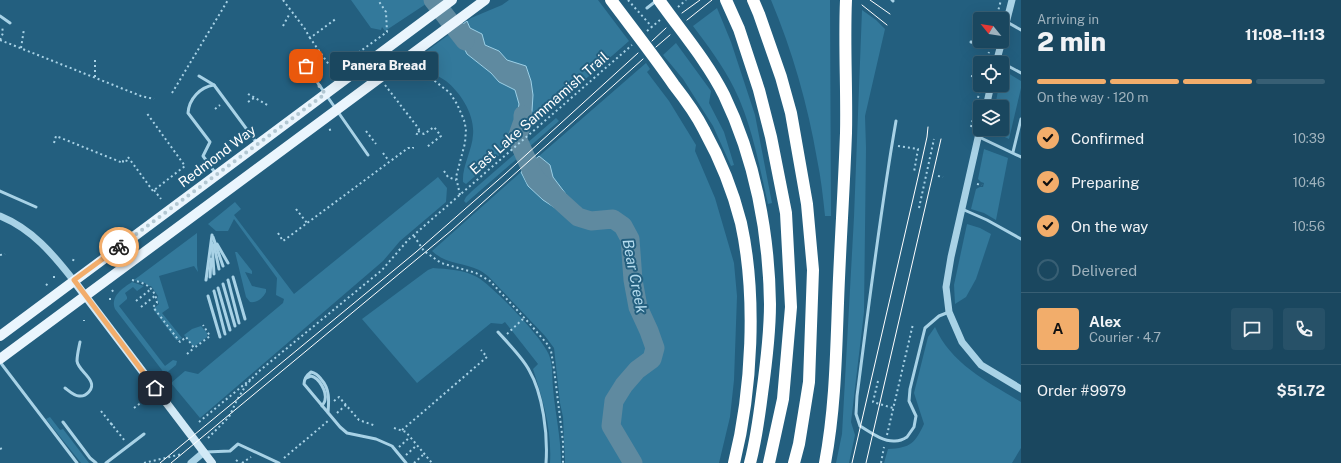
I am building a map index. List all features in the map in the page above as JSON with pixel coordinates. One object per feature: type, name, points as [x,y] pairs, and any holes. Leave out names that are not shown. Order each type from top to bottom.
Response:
[{"type":"highway","points":[[611,0],[689,104],[704,129],[729,184],[740,222],[749,274],[749,362],[744,411],[734,463]]},
{"type":"highway","points":[[658,0],[701,57],[724,96],[746,152],[759,204],[767,255],[770,304],[766,364],[756,439],[750,463]]},
{"type":"highway","points":[[726,0],[738,29],[759,90],[786,213],[791,308],[783,399],[769,463]]},
{"type":"highway","points":[[753,0],[781,77],[791,113],[807,204],[813,270],[809,382],[799,444],[794,463]]},
{"type":"highway","points":[[825,463],[832,420],[836,367],[846,132],[844,32],[846,1]]},
{"type":"main road","name":"Redmond Way","points":[[0,336],[452,0]]},
{"type":"main road","points":[[0,361],[85,296],[484,0]]},
{"type":"main road","points":[[74,280],[212,463]]},
{"type":"street","points":[[1009,12],[1012,0]]},
{"type":"street","points":[[979,136],[946,287],[949,312],[962,342],[981,365],[1021,389]]},
{"type":"street","points":[[0,216],[16,224],[40,241],[52,252],[74,280]]},
{"type":"street","points":[[191,463],[204,452]]},
{"type":"lane","points":[[647,8],[658,0]]},
{"type":"lane","points":[[0,16],[10,23]]},
{"type":"lane","points":[[1009,24],[1021,30]]},
{"type":"lane","points":[[306,66],[368,155]]},
{"type":"lane","points":[[1009,67],[1021,73]]},
{"type":"lane","points":[[198,76],[214,85],[258,144]]},
{"type":"lane","points":[[214,85],[205,86],[195,95],[190,103],[188,111],[190,117],[210,142],[203,156],[217,174]]},
{"type":"lane","points":[[1013,152],[1021,120]]},
{"type":"lane","points":[[896,121],[891,145],[872,277],[856,414],[860,426],[886,440],[895,441],[907,438],[914,427],[916,416],[909,401],[910,389],[925,328],[940,316],[949,312]]},
{"type":"lane","points":[[985,136],[1021,157]]},
{"type":"lane","points":[[0,191],[36,206]]},
{"type":"lane","points":[[962,209],[987,220],[1021,239]]},
{"type":"lane","points":[[212,235],[228,263]]},
{"type":"lane","points":[[212,235],[223,266]]},
{"type":"lane","points":[[212,235],[219,269]]},
{"type":"lane","points":[[212,235],[214,274]]},
{"type":"lane","points":[[210,277],[212,235]]},
{"type":"lane","points":[[206,280],[212,235]]},
{"type":"lane","points":[[233,277],[246,319]]},
{"type":"lane","points":[[228,280],[240,323]]},
{"type":"lane","points":[[223,284],[235,326]]},
{"type":"lane","points":[[218,288],[230,330]]},
{"type":"lane","points":[[214,291],[225,334]]},
{"type":"lane","points":[[208,296],[220,337]]},
{"type":"lane","points":[[498,332],[529,369],[535,381],[545,424],[547,451],[546,463]]},
{"type":"lane","points":[[65,388],[74,395],[79,396],[83,396],[92,388],[90,380],[77,361],[80,342]]},
{"type":"lane","points":[[0,361],[77,463]]},
{"type":"lane","points":[[304,383],[309,374],[313,372],[324,381],[329,395],[328,413]]},
{"type":"lane","points":[[304,383],[308,377],[314,376],[325,391],[325,400],[322,406]]},
{"type":"lane","points":[[304,383],[332,418],[347,433],[376,438],[392,446],[406,463]]},
{"type":"lane","points":[[63,422],[90,458],[96,463]]},
{"type":"lane","points":[[106,463],[144,434]]},
{"type":"lane","points":[[204,452],[230,451],[238,444],[279,463]]},
{"type":"path","points":[[172,93],[228,0]]},
{"type":"path","points":[[283,0],[332,69],[330,73],[387,32],[386,12],[378,0]]},
{"type":"path","points":[[628,0],[652,27],[660,20]]},
{"type":"path","points":[[678,7],[686,0]]},
{"type":"path","points":[[998,12],[1001,0]]},
{"type":"path","points":[[284,26],[290,13]]},
{"type":"path","points":[[310,38],[337,18]]},
{"type":"path","points":[[0,24],[3,32],[0,40],[147,98],[149,97],[154,99]]},
{"type":"path","points":[[21,48],[24,29]]},
{"type":"path","name":"East Lake Sammamish Trail","points":[[258,372],[382,270],[414,236],[632,45]]},
{"type":"path","points":[[95,57],[95,77]]},
{"type":"path","points":[[416,61],[429,76],[450,93],[464,120],[466,129],[465,143],[456,180],[460,195]]},
{"type":"path","points":[[385,85],[406,110],[418,131],[424,134],[434,127],[441,136],[427,146]]},
{"type":"path","points":[[971,128],[979,92]]},
{"type":"path","points":[[248,94],[269,106]]},
{"type":"path","points":[[248,102],[254,98]]},
{"type":"path","points":[[146,112],[186,166],[154,190]]},
{"type":"path","points":[[329,130],[333,129]]},
{"type":"path","points":[[366,131],[376,144]]},
{"type":"path","points":[[416,136],[418,131]]},
{"type":"path","points":[[54,142],[56,136],[123,163],[123,161],[126,162],[128,157],[161,199]]},
{"type":"path","points":[[919,208],[934,139]]},
{"type":"path","points":[[891,145],[918,149],[914,172]]},
{"type":"path","points":[[278,233],[283,241],[408,148],[414,147]]},
{"type":"path","points":[[382,153],[389,162]]},
{"type":"path","points":[[444,171],[448,177],[456,180]]},
{"type":"path","points":[[938,176],[943,176]]},
{"type":"path","points":[[977,184],[982,185]]},
{"type":"path","points":[[296,209],[307,223]]},
{"type":"path","points":[[414,236],[424,251],[441,264],[476,273],[490,281],[548,345],[551,351],[563,442],[563,463]]},
{"type":"path","points":[[0,255],[4,254]]},
{"type":"path","points":[[132,280],[145,283],[156,294],[157,303],[153,307],[180,342],[186,337]]},
{"type":"path","points":[[46,284],[49,288]]},
{"type":"path","points":[[136,301],[151,289]]},
{"type":"path","points":[[141,307],[156,294]]},
{"type":"path","points":[[503,337],[525,318]]},
{"type":"path","points":[[880,463],[913,324]]},
{"type":"path","points":[[187,354],[210,336],[203,325]]},
{"type":"path","points":[[183,335],[194,348]]},
{"type":"path","points":[[402,430],[487,357],[481,350]]},
{"type":"path","points":[[199,422],[258,372]]},
{"type":"path","points":[[209,437],[229,417],[246,385],[258,372]]},
{"type":"path","points":[[878,381],[873,402],[893,408]]},
{"type":"path","points":[[334,402],[339,397],[359,420],[376,426]]},
{"type":"path","points":[[134,408],[142,402]]},
{"type":"path","points":[[279,463],[346,405]]},
{"type":"path","points":[[101,411],[124,441],[128,439]]},
{"type":"path","points":[[111,425],[116,422]]},
{"type":"path","points":[[394,428],[402,430],[410,437],[432,463]]},
{"type":"path","points":[[395,450],[410,437]]},
{"type":"path","points":[[402,458],[417,445]]},
{"type":"path","points":[[0,449],[4,446]]},
{"type":"path","points":[[144,463],[181,454]]},
{"type":"path","points":[[414,463],[424,454]]},
{"type":"path","points":[[236,460],[241,463],[250,457],[256,460]]},
{"type":"shaded area","points":[[351,0],[432,0],[385,31],[382,27],[381,30],[371,28]]},
{"type":"shaded area","points":[[509,0],[598,0],[629,41],[525,132],[527,125],[507,60],[499,51],[485,45],[482,34],[470,28],[467,21],[502,5]]},
{"type":"shaded area","points":[[771,0],[830,0],[831,216],[825,216],[822,188],[804,98],[786,38]]},
{"type":"shaded area","points":[[717,8],[731,42],[755,115],[772,203],[768,204],[746,116],[734,88],[710,49],[693,26]]},
{"type":"shaded area","points":[[862,10],[876,20],[885,29],[865,116],[864,312],[851,422],[855,435],[849,463],[836,463],[842,434],[854,217]]},
{"type":"shaded area","points":[[467,21],[470,28],[482,34],[485,45],[499,51],[507,60],[526,66],[531,81],[533,95],[532,111],[525,132],[512,144],[519,104],[515,90],[499,82],[491,73],[467,54],[455,30]]},
{"type":"shaded area","points":[[455,30],[467,54],[491,73],[499,82],[515,90],[520,105],[512,144],[466,184],[463,182],[463,176],[473,135],[472,120],[462,98],[452,86],[431,71],[420,56]]},
{"type":"shaded area","points":[[676,43],[711,91],[709,103],[724,132],[734,165],[731,166],[713,126],[683,79],[663,55]]},
{"type":"shaded area","points":[[646,63],[650,69],[647,72],[669,101],[696,145],[695,151],[715,198],[734,263],[737,296],[734,380],[730,417],[719,463],[565,463],[563,417],[554,348],[545,336],[490,278],[473,267],[443,259],[432,251],[521,172],[528,186],[543,200],[575,221],[578,209],[553,177],[550,165],[539,156]]},
{"type":"shaded area","points":[[1009,74],[1021,81],[1021,88],[1009,139],[1003,136],[1009,136],[1009,100],[996,100],[998,92],[1009,92]]},
{"type":"shaded area","points":[[556,118],[559,121],[528,148],[526,144]]},
{"type":"shaded area","points":[[984,149],[1008,158],[996,220],[984,213],[971,209],[976,189],[983,187],[984,183],[978,179]]},
{"type":"shaded area","points":[[517,152],[519,157],[466,203],[464,201],[472,191]]},
{"type":"shaded area","points":[[539,156],[550,165],[553,177],[578,210],[575,221],[543,200],[528,186],[521,172]]},
{"type":"shaded area","points":[[438,177],[447,188],[446,202],[400,241],[383,261],[200,418],[171,383],[185,371],[198,374],[283,303],[284,299],[276,295],[277,278],[234,219],[228,231],[216,231],[208,224],[235,202],[241,209],[234,215],[294,294]]},
{"type":"shaded area","points":[[967,224],[980,228],[991,234],[976,279],[966,297],[955,304],[954,285]]},
{"type":"shaded area","points":[[197,233],[198,272],[194,266],[159,276],[169,308],[162,313],[182,338],[176,340],[153,309],[159,304],[157,299],[158,296],[151,286],[134,280]]},
{"type":"shaded area","points":[[235,252],[237,252],[252,271],[252,274],[245,272],[252,286],[266,289],[265,294],[257,301],[250,302],[246,297]]},
{"type":"shaded area","points":[[433,268],[456,270],[477,277],[517,313],[545,347],[552,367],[561,463],[550,463],[550,439],[548,427],[533,369],[538,364],[505,322],[502,324],[491,323],[417,383],[362,319],[428,270]]},
{"type":"shaded area","points":[[132,282],[144,286],[137,291],[133,287],[125,293],[127,299],[119,306],[165,366],[173,360],[177,361],[176,365],[165,374],[115,309],[114,300],[116,296],[121,290]]},
{"type":"shaded area","points":[[201,326],[207,333],[207,337],[195,346],[192,345],[184,335],[192,329]]},
{"type":"shaded area","points":[[935,327],[942,340],[961,362],[984,379],[1021,402],[1021,448],[1012,463],[884,463],[888,449],[907,446],[915,440],[924,424],[914,393],[928,337]]},
{"type":"shaded area","points":[[50,417],[60,430],[63,429],[89,463],[81,463],[46,419]]},
{"type":"waterway","name":"Bear Creek","points":[[433,0],[465,41]]},
{"type":"waterway","name":"Bear Creek","points":[[523,115],[523,121],[517,138],[535,178],[578,217],[591,221],[613,219],[623,226],[630,239],[633,280],[638,307],[655,348],[652,359],[637,370],[624,385],[614,401],[611,426],[633,463]]},
{"type":"tram line","points":[[682,13],[700,0]]},
{"type":"tram line","points":[[687,20],[712,0]]},
{"type":"tram line","points":[[870,0],[890,14]]},
{"type":"tram line","points":[[862,5],[887,25]]},
{"type":"tram line","points":[[652,41],[666,28]]},
{"type":"tram line","points":[[656,47],[670,35]]},
{"type":"tram line","points":[[160,463],[416,252],[505,174],[638,53]]},
{"type":"tram line","points":[[171,463],[452,230],[643,59]]},
{"type":"tram line","points":[[852,463],[919,173],[928,127]]},
{"type":"tram line","points":[[866,463],[941,139]]},
{"type":"way so far","points":[[119,247],[325,94],[306,66]]},
{"type":"place","name":"Panera Bread","points":[[306,66]]},
{"type":"route","points":[[119,247],[74,280],[155,388]]}]
